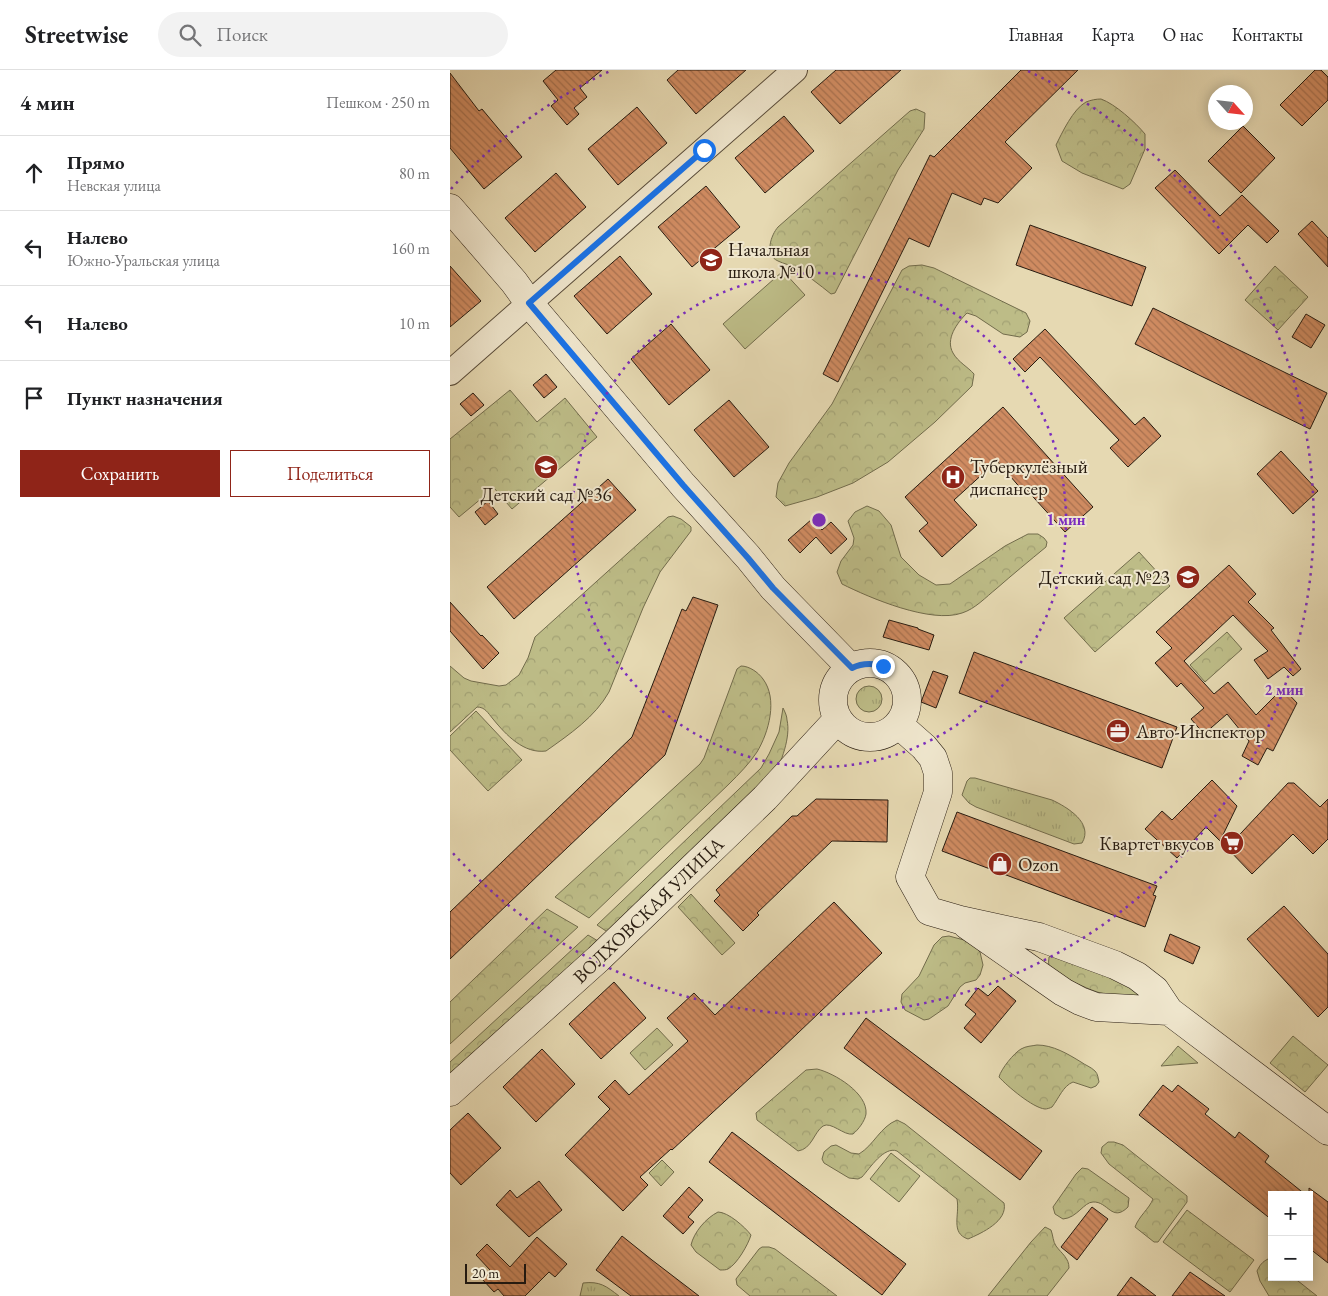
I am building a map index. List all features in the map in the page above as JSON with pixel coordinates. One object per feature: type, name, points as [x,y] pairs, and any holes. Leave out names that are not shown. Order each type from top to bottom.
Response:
[{"type":"main road","points":[[450,208],[683,485],[773,588],[852,668]]},
{"type":"main road","points":[[874,664],[891,670],[898,676],[903,684],[907,700],[903,716],[892,730],[869,737],[854,734],[842,725],[838,719],[833,705],[834,691],[840,678],[852,668],[858,665],[874,664]]},
{"type":"main road","name":"ВОЛХОВСКАЯ УЛИЦА","points":[[450,1092],[598,959],[758,805],[838,719]]},
{"type":"main road","points":[[898,724],[924,747],[933,758],[938,773],[938,792],[910,877],[929,911],[960,920],[1039,936],[1115,965],[1137,976],[1155,990],[1169,1012],[1328,1131]]},
{"type":"main road","points":[[960,920],[1063,992],[1080,1001],[1096,1007],[1169,1012]]},
{"type":"street","points":[[450,373],[795,70]]},
{"type":"green space","points":[[1101,99],[1124,114],[1145,134],[1145,149],[1130,184],[1123,189],[1082,173],[1062,161],[1056,145],[1068,122],[1081,105]]},
{"type":"green space","points":[[916,109],[925,113],[924,129],[898,170],[835,293],[831,294],[796,268],[774,258],[771,254],[770,245],[778,227],[910,111]]},
{"type":"green space","points":[[922,265],[934,268],[1026,313],[1030,321],[1027,332],[1020,337],[1003,334],[976,316],[967,313],[956,326],[950,342],[955,356],[974,374],[972,386],[935,422],[888,462],[853,483],[817,497],[785,506],[776,497],[778,483],[789,463],[832,404],[902,270],[909,266]]},
{"type":"green space","points":[[1275,266],[1308,297],[1278,330],[1245,300]]},
{"type":"green space","points":[[783,271],[805,295],[745,349],[723,324]]},
{"type":"green space","points":[[510,390],[537,422],[565,398],[597,437],[512,509],[494,488],[459,517],[450,507],[450,439]]},
{"type":"green space","points":[[867,506],[879,511],[891,525],[901,557],[919,575],[936,585],[950,584],[1005,546],[1028,534],[1038,534],[1044,538],[1047,542],[1046,547],[971,609],[949,615],[918,612],[884,602],[842,584],[837,572],[841,561],[853,545],[854,538],[848,521],[855,512]]},
{"type":"green space","points":[[673,516],[690,526],[691,531],[660,572],[643,608],[609,692],[589,717],[546,751],[530,750],[516,742],[480,707],[477,707],[450,732],[450,666],[464,678],[471,681],[499,686],[506,685],[519,675],[528,658],[535,637],[668,517]]},
{"type":"green space","points":[[1139,552],[1170,586],[1095,652],[1064,618]]},
{"type":"green space","points":[[1227,632],[1242,649],[1205,682],[1190,665]]},
{"type":"green space","points":[[741,666],[750,668],[761,676],[768,687],[770,696],[771,706],[768,725],[761,744],[751,761],[589,918],[555,897],[700,764],[704,758],[737,669]]},
{"type":"green space","points":[[869,686],[878,690],[882,699],[878,708],[869,712],[860,708],[856,699],[860,690]]},
{"type":"green space","points":[[783,708],[787,717],[788,734],[782,758],[773,778],[609,933],[597,925],[761,768],[779,732]]},
{"type":"green space","points":[[476,711],[522,760],[488,791],[450,750],[450,736]]},
{"type":"green space","points":[[970,778],[1052,800],[1065,807],[1082,822],[1085,836],[1082,843],[1074,844],[969,803],[962,795]]},
{"type":"green space","points":[[691,894],[735,943],[722,955],[678,907]]},
{"type":"green space","points":[[547,909],[578,927],[450,1044],[450,1002]]},
{"type":"green space","points":[[588,935],[598,941],[450,1078],[450,1062]]},
{"type":"green space","points":[[949,936],[974,945],[980,952],[983,965],[980,975],[976,980],[965,983],[960,987],[948,1006],[929,1019],[924,1020],[905,1010],[901,1002],[902,994],[919,976],[934,945],[942,937]]},
{"type":"green space","points":[[1054,954],[1090,962],[1139,992],[1137,996],[1110,995],[1081,986],[1052,969],[1049,965],[1049,957]]},
{"type":"green space","points":[[657,1028],[673,1045],[645,1070],[630,1053]]},
{"type":"green space","points":[[1293,1036],[1328,1065],[1305,1092],[1270,1063]]},
{"type":"green space","points":[[1037,1045],[1060,1051],[1090,1067],[1096,1072],[1099,1082],[1091,1088],[1073,1082],[1064,1089],[1052,1107],[1045,1109],[1027,1101],[999,1077],[1005,1066],[1018,1051],[1025,1047]]},
{"type":"green space","points":[[1178,1046],[1198,1063],[1161,1066]]},
{"type":"green space","points":[[817,1069],[841,1079],[849,1085],[862,1099],[866,1114],[861,1125],[853,1134],[826,1125],[820,1129],[807,1147],[798,1151],[757,1120],[756,1113],[806,1070]]},
{"type":"green space","points":[[897,1120],[905,1124],[1004,1203],[1002,1215],[993,1226],[968,1239],[962,1236],[957,1228],[957,1199],[897,1151],[892,1150],[882,1155],[858,1179],[849,1178],[824,1163],[822,1159],[824,1152],[831,1146],[836,1145],[851,1153],[859,1154],[886,1127]]},
{"type":"green space","points":[[1108,1142],[1123,1145],[1187,1196],[1187,1202],[1158,1242],[1154,1242],[1135,1227],[1153,1199],[1109,1164],[1101,1153],[1102,1147]]},
{"type":"green space","points":[[891,1153],[920,1176],[899,1202],[870,1179]]},
{"type":"green space","points":[[662,1160],[674,1172],[661,1186],[649,1173]]},
{"type":"green space","points":[[1082,1168],[1088,1169],[1129,1198],[1128,1207],[1118,1213],[1093,1202],[1068,1218],[1063,1219],[1055,1214],[1053,1207]]},
{"type":"green space","points":[[1187,1210],[1254,1260],[1230,1292],[1163,1242]]},
{"type":"green space","points":[[718,1212],[731,1217],[751,1235],[738,1259],[731,1267],[725,1270],[720,1270],[696,1252],[691,1245],[701,1226]]},
{"type":"green space","points":[[1045,1227],[1051,1230],[1055,1244],[1069,1265],[1069,1268],[1047,1296],[988,1296],[1031,1242]]},
{"type":"green space","points":[[762,1247],[775,1249],[837,1296],[750,1296],[737,1285],[736,1279]]},
{"type":"green space","points":[[1268,1259],[1268,1281],[1298,1281],[1317,1296],[1269,1296],[1260,1281],[1257,1271],[1264,1261]]},
{"type":"green space","points":[[583,1283],[602,1285],[619,1296],[580,1296]]},
{"type":"building","points":[[556,70],[602,70],[580,88],[587,97],[574,108],[579,114],[567,125],[551,106],[558,100],[543,81]]},
{"type":"building","points":[[678,70],[746,70],[696,114],[667,80]]},
{"type":"building","points":[[836,70],[901,70],[840,124],[811,92]]},
{"type":"building","points":[[1021,70],[1078,70],[1005,142],[1032,168],[998,203],[984,198],[981,205],[952,193],[929,247],[909,238],[838,382],[823,374],[930,155],[934,157]]},
{"type":"building","points":[[1315,70],[1321,70],[1328,77],[1328,100],[1302,126],[1280,105]]},
{"type":"building","points":[[450,73],[479,111],[482,109],[522,157],[484,189],[450,148]]},
{"type":"building","points":[[637,107],[667,143],[618,185],[588,149]]},
{"type":"building","points":[[784,116],[814,151],[765,193],[735,158]]},
{"type":"building","points":[[1239,130],[1247,130],[1275,158],[1241,193],[1208,161]]},
{"type":"building","points":[[1175,170],[1220,216],[1242,195],[1279,231],[1267,243],[1248,225],[1219,254],[1155,188]]},
{"type":"building","points":[[556,173],[586,207],[535,252],[505,218]]},
{"type":"building","points":[[706,186],[740,227],[692,267],[658,227]]},
{"type":"building","points":[[1312,221],[1328,238],[1328,267],[1298,234]]},
{"type":"building","points":[[1030,225],[1146,267],[1132,306],[1016,265]]},
{"type":"building","points":[[620,256],[652,294],[607,334],[574,296]]},
{"type":"building","points":[[450,266],[481,301],[450,327]]},
{"type":"building","points":[[1153,308],[1327,393],[1310,429],[1135,344]]},
{"type":"building","points":[[1306,314],[1325,325],[1311,348],[1292,337]]},
{"type":"building","points":[[671,324],[710,370],[669,405],[631,359]]},
{"type":"building","points":[[1045,329],[1135,425],[1144,417],[1161,436],[1128,467],[1110,448],[1119,440],[1040,357],[1025,372],[1013,359]]},
{"type":"building","points":[[546,374],[557,387],[544,398],[533,385]]},
{"type":"building","points":[[473,393],[484,405],[471,416],[460,404]]},
{"type":"building","points":[[729,400],[769,447],[734,477],[694,430]]},
{"type":"building","name":"Туберкулёзный диспансер","points":[[1003,407],[1093,507],[1065,532],[1025,488],[1023,491],[997,461],[954,500],[977,525],[942,557],[919,531],[928,523],[905,497]]},
{"type":"building","points":[[1281,451],[1318,491],[1293,514],[1257,474]]},
{"type":"building","points":[[608,479],[636,510],[514,619],[487,587]]},
{"type":"building","points":[[488,501],[498,514],[485,525],[475,512]]},
{"type":"building","points":[[812,519],[822,530],[831,522],[847,539],[831,554],[816,537],[800,553],[788,540]]},
{"type":"building","points":[[1229,565],[1256,594],[1248,602],[1274,628],[1271,630],[1301,669],[1293,676],[1284,667],[1268,679],[1254,660],[1268,651],[1233,615],[1184,661],[1214,694],[1228,682],[1256,715],[1283,688],[1297,703],[1273,751],[1267,748],[1258,765],[1242,756],[1249,741],[1227,714],[1204,734],[1191,719],[1204,708],[1181,683],[1177,687],[1155,663],[1172,648],[1156,632]]},
{"type":"building","points":[[693,597],[718,605],[665,755],[450,959],[450,912],[632,737],[682,609],[686,611]]},
{"type":"building","points":[[450,602],[499,653],[483,669],[450,631]]},
{"type":"building","points":[[889,620],[918,628],[934,635],[929,650],[883,637]]},
{"type":"building","points":[[974,652],[1177,727],[1162,768],[959,693]]},
{"type":"building","points":[[933,671],[948,676],[936,708],[921,702]]},
{"type":"building","points":[[1212,780],[1237,806],[1220,841],[1206,827],[1177,858],[1145,829],[1162,811],[1172,820]]},
{"type":"building","points":[[1288,783],[1294,783],[1320,807],[1328,799],[1328,839],[1313,854],[1293,834],[1252,874],[1227,848]]},
{"type":"building","points":[[816,799],[888,800],[887,842],[832,841],[757,913],[759,915],[743,931],[714,901],[720,895],[716,890],[792,816],[797,816]]},
{"type":"building","points":[[957,812],[1157,886],[1153,895],[1156,896],[1145,927],[942,851]]},
{"type":"building","points":[[834,902],[882,953],[777,1053],[640,1177],[648,1185],[623,1211],[565,1155],[610,1109],[598,1097],[615,1080],[629,1095],[688,1041],[667,1018],[694,993],[715,1015]]},
{"type":"building","points":[[1284,906],[1328,954],[1328,1007],[1318,1017],[1247,939]]},
{"type":"building","points":[[1170,934],[1200,947],[1193,964],[1164,951]]},
{"type":"building","points":[[614,982],[646,1018],[601,1059],[569,1024]]},
{"type":"building","points":[[998,986],[1016,1001],[981,1043],[964,1028],[976,1014],[965,1005],[978,988],[988,996]]},
{"type":"building","points":[[866,1018],[1042,1151],[1020,1180],[844,1048]]},
{"type":"building","points":[[542,1049],[575,1084],[536,1122],[503,1087]]},
{"type":"building","points":[[1163,1085],[1172,1092],[1178,1085],[1209,1109],[1205,1114],[1235,1138],[1239,1132],[1269,1156],[1265,1162],[1301,1191],[1268,1191],[1268,1217],[1139,1115]]},
{"type":"building","points":[[468,1113],[501,1148],[461,1185],[450,1173],[450,1130]]},
{"type":"building","points":[[732,1132],[906,1264],[882,1295],[709,1162]]},
{"type":"building","points":[[539,1181],[562,1210],[529,1237],[496,1205],[510,1190],[517,1198]]},
{"type":"building","points":[[689,1187],[703,1200],[688,1217],[694,1222],[683,1234],[663,1216]]},
{"type":"building","points":[[1309,1188],[1328,1202],[1328,1263],[1313,1251],[1313,1191],[1309,1191]]},
{"type":"building","points":[[1092,1207],[1108,1219],[1077,1260],[1061,1247]]},
{"type":"building","points":[[622,1236],[699,1296],[631,1296],[596,1270]]},
{"type":"building","points":[[537,1237],[567,1264],[555,1277],[549,1272],[525,1296],[504,1296],[498,1289],[494,1292],[482,1279],[490,1270],[476,1255],[487,1244],[510,1267]]},
{"type":"building","points":[[1190,1272],[1225,1296],[1172,1296]]},
{"type":"building","points":[[1131,1277],[1156,1296],[1117,1296]]},
{"type":"place","name":"Начальная школа №10","points":[[711,260]]},
{"type":"place","name":"Детский сад №36","points":[[546,467]]},
{"type":"place","name":"Туберкулёзный диспансер","points":[[953,477]]},
{"type":"place","name":"Детский сад №23","points":[[1188,577]]},
{"type":"place","name":"Авто-Инспектор","points":[[1118,731]]},
{"type":"place","name":"Квартет вкусов","points":[[1232,843]]},
{"type":"place","name":"Ozon","points":[[1000,864]]},
{"type":"route","points":[[704,150],[529,303],[773,588],[852,668],[865,664],[883,666]]}]
